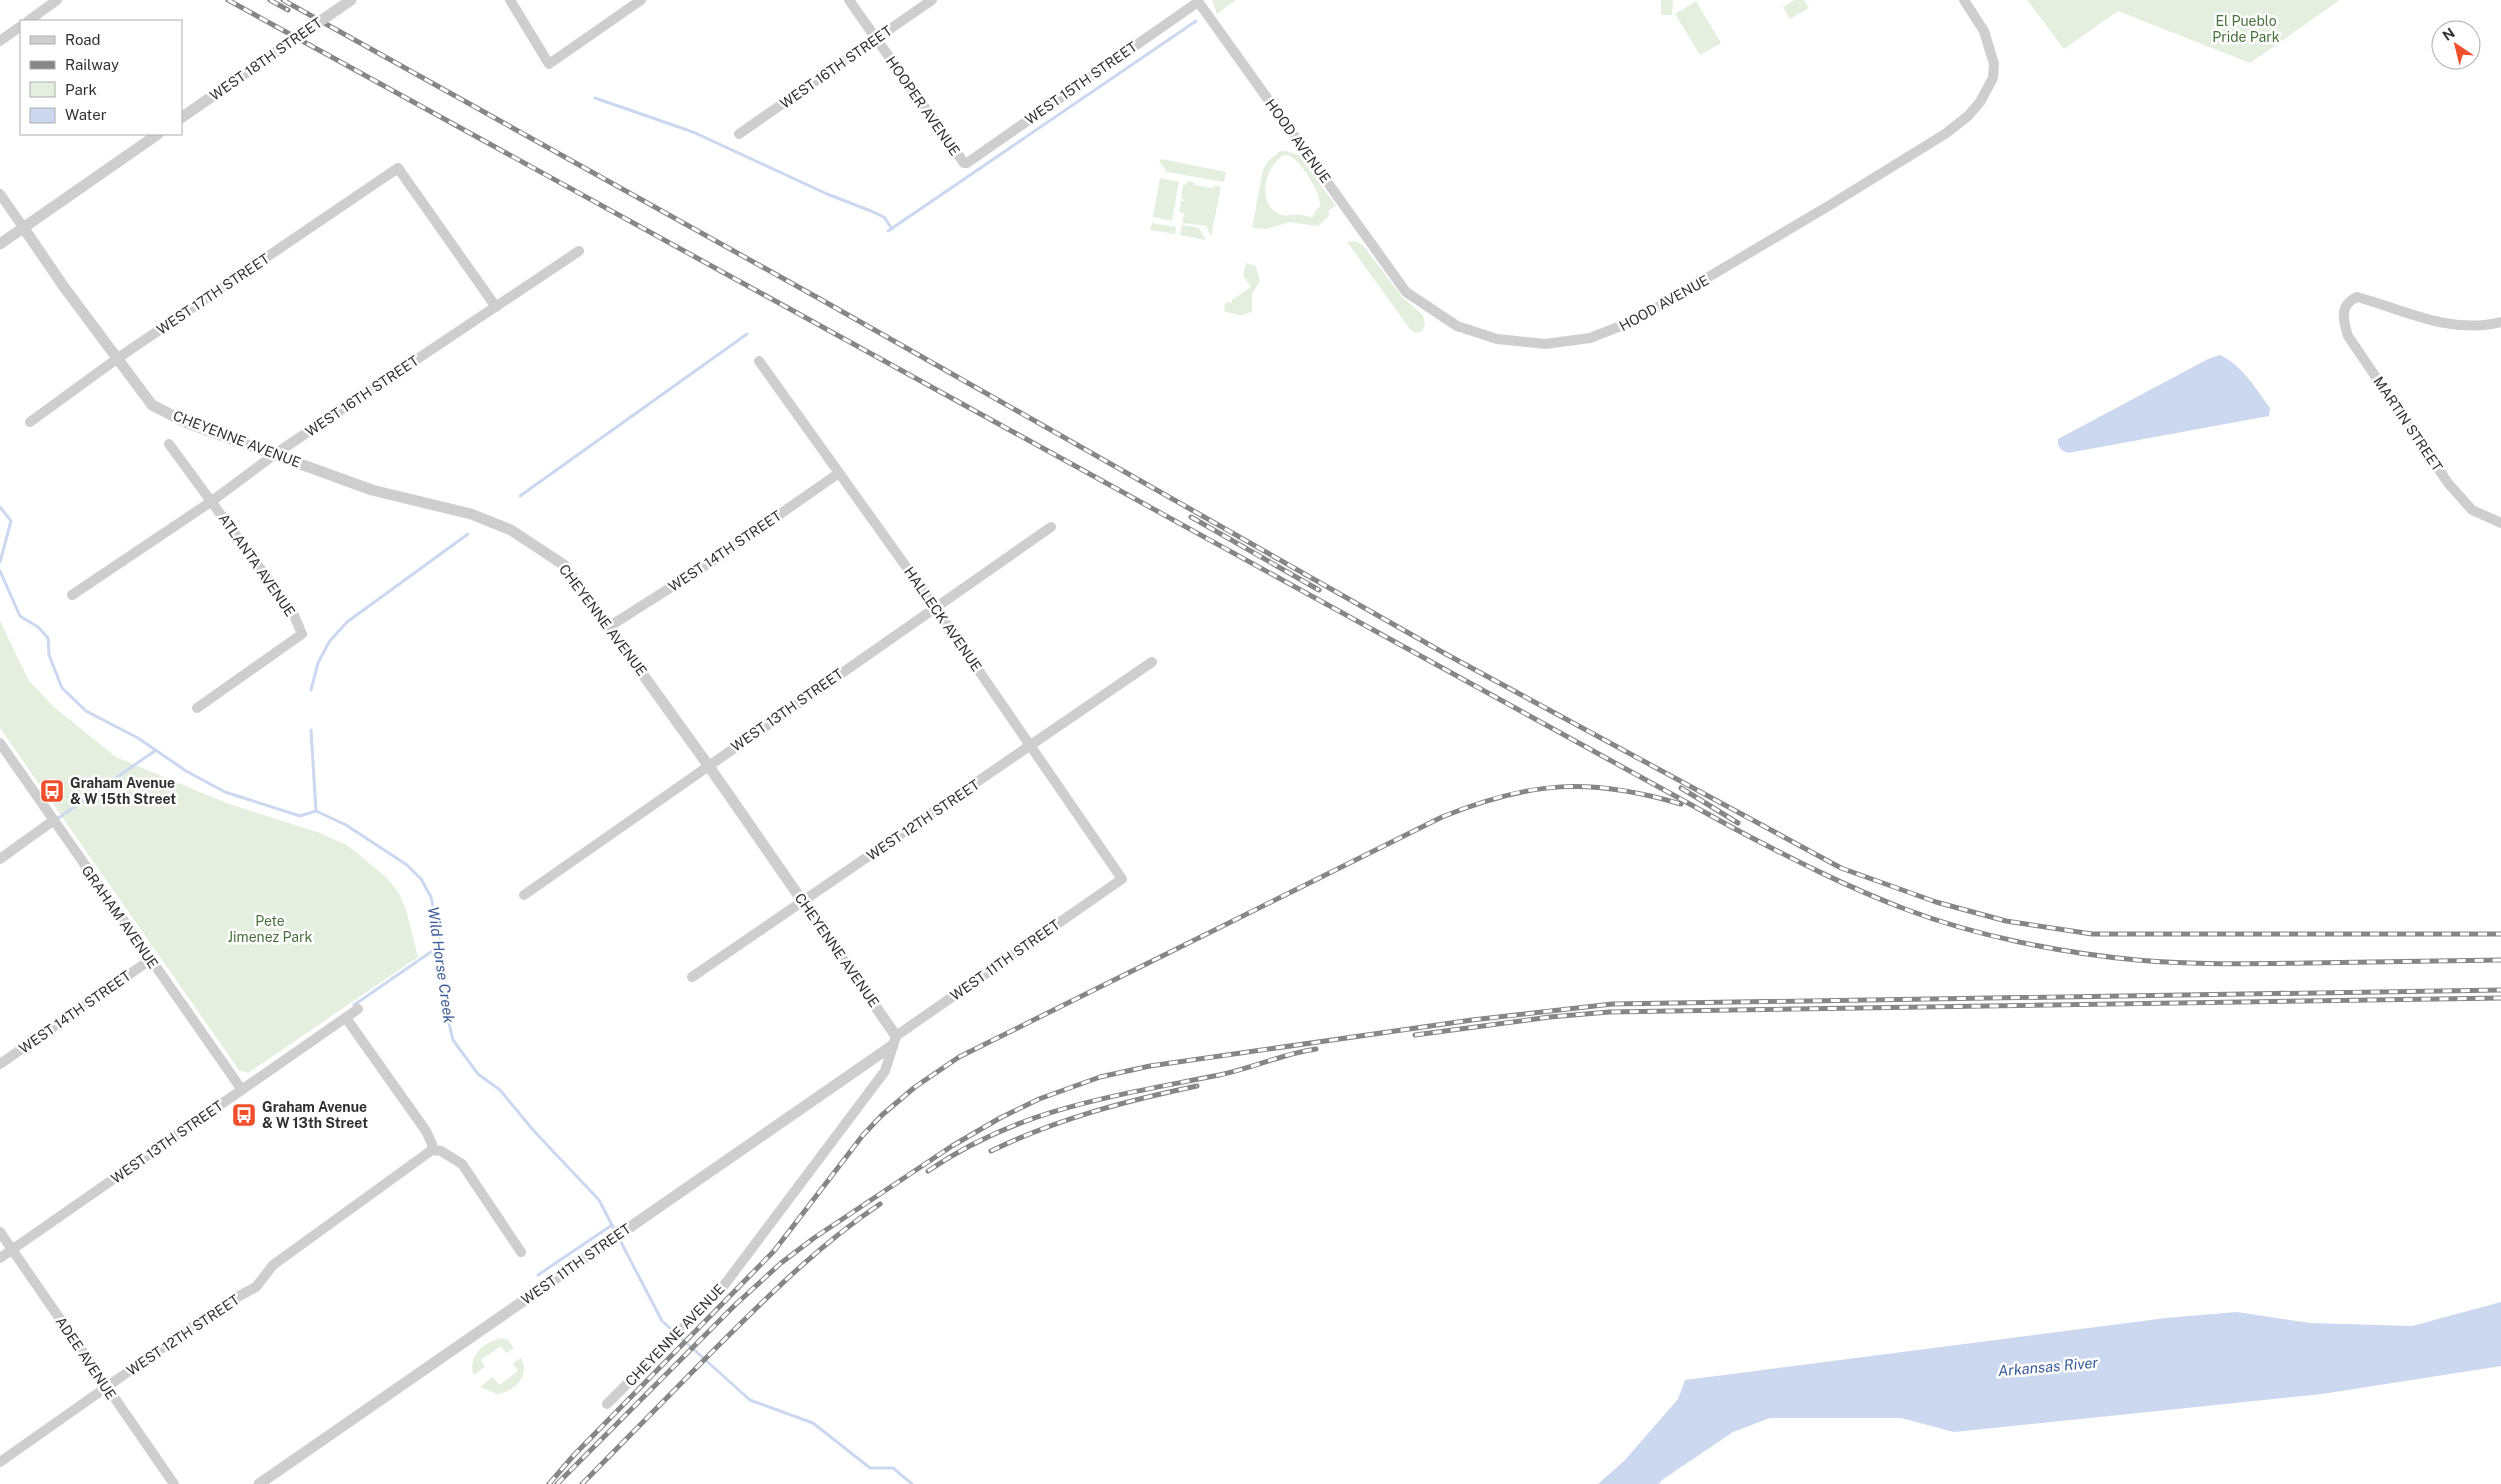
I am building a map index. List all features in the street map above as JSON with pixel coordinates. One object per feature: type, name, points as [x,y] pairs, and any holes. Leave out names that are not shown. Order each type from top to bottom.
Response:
[{"type":"street","points":[[29,20],[57,0]]},
{"type":"street","name":"WEST 18TH STREET","points":[[182,117],[351,0]]},
{"type":"street","points":[[510,0],[550,64],[640,0]]},
{"type":"street","name":"HOOPER AVENUE","points":[[849,0],[964,163]]},
{"type":"street","name":"WEST 16TH STREET","points":[[739,134],[932,0]]},
{"type":"street","name":"HOOD AVENUE","points":[[1198,1],[1406,292],[1457,326],[1497,339],[1546,344],[1590,338],[1636,320],[1830,205],[1944,134],[1968,116],[1980,102],[1993,78],[1994,64],[1987,36],[1964,0]]},
{"type":"street","name":"WEST 15TH STREET","points":[[964,163],[967,163],[1198,1]]},
{"type":"street","points":[[0,41],[20,27]]},
{"type":"street","points":[[0,244],[157,135]]},
{"type":"street","name":"WEST 17TH STREET","points":[[30,422],[118,358],[398,168],[496,306]]},
{"type":"street","points":[[0,194],[64,287],[118,358]]},
{"type":"street","name":"WEST 16TH STREET","points":[[72,595],[212,501],[275,454],[579,251]]},
{"type":"street","name":"MARTIN STREET","points":[[2501,322],[2465,326],[2434,322],[2357,297],[2346,304],[2343,314],[2348,336],[2448,483],[2472,510],[2501,524]]},
{"type":"street","name":"CHEYENNE AVENUE","points":[[118,358],[152,405],[187,423],[372,490],[471,514],[511,530],[564,565],[610,626],[803,901],[894,1040],[885,1071],[719,1292],[607,1404]]},
{"type":"street","name":"HALLECK AVENUE","points":[[759,361],[935,607],[1030,748],[1122,879]]},
{"type":"street","name":"ATLANTA AVENUE","points":[[170,444],[293,613],[302,634],[198,708]]},
{"type":"street","name":"WEST 14TH STREET","points":[[610,626],[714,560],[839,473]]},
{"type":"street","name":"WEST 13TH STREET","points":[[524,895],[1051,527]]},
{"type":"street","name":"WEST 12TH STREET","points":[[692,977],[1030,748],[1152,662]]},
{"type":"street","name":"GRAHAM AVENUE","points":[[0,743],[242,1090]]},
{"type":"street","points":[[0,859],[54,820]]},
{"type":"street","name":"WEST 11TH STREET","points":[[259,1484],[708,1172],[1122,879]]},
{"type":"street","name":"WEST 14TH STREET","points":[[0,1064],[150,960]]},
{"type":"street","name":"WEST 13TH STREET","points":[[0,1258],[358,1009]]},
{"type":"street","points":[[346,1018],[426,1131],[432,1144],[432,1150],[441,1151],[462,1164],[521,1252]]},
{"type":"street","name":"WEST 12TH STREET","points":[[0,1462],[226,1303],[256,1287],[273,1265],[432,1150]]},
{"type":"street","name":"ADEE AVENUE","points":[[0,1232],[174,1484]]},
{"type":"green space","points":[[1212,0],[1236,0],[1217,14]]},
{"type":"green space","points":[[1661,0],[1673,0],[1672,15],[1661,15]]},
{"type":"green space","points":[[1794,0],[1804,0],[1809,8],[1790,19],[1783,7]]},
{"type":"green space","name":"El Pueblo Pride Park","points":[[2027,0],[2340,0],[2250,63],[2118,11],[2064,49]]},
{"type":"green space","points":[[1696,1],[1721,43],[1700,55],[1675,14]]},
{"type":"green space","points":[[1282,150],[1299,155],[1336,206],[1329,210],[1329,216],[1318,226],[1289,222],[1267,229],[1252,228],[1263,170],[1267,162]],"holes":[[[1284,155],[1288,155],[1304,170],[1317,193],[1320,206],[1312,218],[1279,214],[1267,202],[1266,185],[1272,167],[1277,160]]]},
{"type":"green space","points":[[1162,159],[1226,172],[1224,182],[1167,172],[1159,161]]},
{"type":"green space","points":[[1160,178],[1179,182],[1172,221],[1153,217]]},
{"type":"green space","points":[[1187,181],[1194,182],[1194,185],[1213,188],[1214,185],[1221,187],[1211,237],[1206,226],[1182,223],[1184,213],[1179,212],[1181,201],[1185,201],[1181,198],[1183,185],[1186,185]]},
{"type":"green space","points":[[1152,223],[1176,227],[1175,234],[1150,230]]},
{"type":"green space","points":[[1182,225],[1199,228],[1206,240],[1180,235]]},
{"type":"green space","points":[[1355,241],[1363,245],[1402,297],[1423,315],[1425,326],[1421,332],[1415,333],[1410,329],[1347,242]]},
{"type":"green space","points":[[1246,263],[1256,266],[1260,281],[1252,294],[1252,311],[1242,315],[1225,312],[1226,302],[1232,303],[1232,300],[1251,287],[1243,275]]},
{"type":"green space","name":"Pete Jimenez Park","points":[[0,621],[29,681],[55,708],[116,757],[229,804],[317,832],[347,845],[387,878],[399,893],[406,910],[418,957],[248,1073],[239,1070],[0,728]]},
{"type":"green space","points":[[501,1338],[508,1340],[514,1348],[506,1353],[501,1346],[481,1360],[485,1367],[473,1375],[473,1361],[478,1351],[488,1343]]},
{"type":"green space","points":[[521,1358],[524,1371],[515,1386],[503,1393],[497,1394],[480,1387],[493,1377],[499,1385],[518,1371],[513,1363]]},
{"type":"water","points":[[2220,355],[2228,359],[2248,378],[2270,408],[2269,416],[2068,453],[2059,446],[2058,439],[2208,359]]},
{"type":"water","name":"Arkansas River","points":[[2501,1302],[2501,1366],[2322,1394],[1954,1432],[1901,1418],[1770,1418],[1733,1432],[1662,1480],[1659,1484],[1598,1484],[1625,1460],[1678,1399],[1685,1380],[2166,1318],[2237,1312],[2310,1323],[2412,1326]]},
{"type":"waterway","points":[[888,231],[1196,21]]},
{"type":"waterway","points":[[595,98],[693,132],[827,194],[884,217],[892,229]]},
{"type":"waterway","points":[[520,496],[747,334]]},
{"type":"waterway","name":"Wild Horse Creek","points":[[0,507],[11,521],[0,562]]},
{"type":"waterway","points":[[311,690],[318,663],[329,642],[347,622],[468,534]]},
{"type":"waterway","name":"Wild Horse Creek","points":[[0,571],[20,616],[38,627],[48,638],[49,655],[62,688],[86,711],[138,738],[186,771],[225,792],[300,816],[316,811],[346,825],[407,865],[421,879],[431,897],[441,945],[446,1011],[453,1040],[478,1074],[500,1090],[533,1130],[599,1200],[662,1321],[750,1400],[813,1423],[870,1468],[893,1468],[912,1484]]},
{"type":"waterway","points":[[311,730],[316,811]]},
{"type":"waterway","points":[[57,819],[156,750]]},
{"type":"waterway","points":[[354,1005],[441,945]]},
{"type":"waterway","points":[[538,1275],[612,1225]]},
{"type":"railway","points":[[228,0],[1737,830],[1820,872],[1883,900],[1932,919],[2019,942],[2079,953],[2137,960],[2243,964],[2501,960]]},
{"type":"railway","points":[[270,0],[288,10]]},
{"type":"railway","points":[[283,0],[820,299],[1444,653],[1841,868],[1936,902],[2006,921],[2092,934],[2501,934]]},
{"type":"railway","points":[[1191,517],[1319,590]]},
{"type":"railway","points":[[549,1484],[574,1455],[774,1251],[863,1135],[882,1115],[915,1087],[959,1057],[1442,817],[1474,805],[1532,790],[1560,787],[1617,790],[1648,795],[1681,804]]},
{"type":"railway","points":[[1681,788],[1738,823]]},
{"type":"railway","points":[[557,1484],[735,1305],[781,1263],[814,1238],[952,1146],[1000,1118],[1039,1099],[1100,1077],[1150,1066],[1472,1020],[1612,1004],[2501,990]]},
{"type":"railway","points":[[1415,1035],[1550,1017],[1609,1012],[2501,998]]},
{"type":"railway","points":[[928,1171],[962,1150],[996,1133],[1031,1119],[1101,1099],[1227,1073],[1290,1054],[1316,1049]]},
{"type":"railway","points":[[991,1151],[1066,1120],[1144,1098],[1197,1086]]},
{"type":"railway","points":[[582,1484],[769,1296],[834,1238],[880,1204]]},
{"type":"place","name":"Graham Avenue & W 15th Street","points":[[52,791]]},
{"type":"place","name":"Graham Avenue & W 13th Street","points":[[244,1115]]}]
